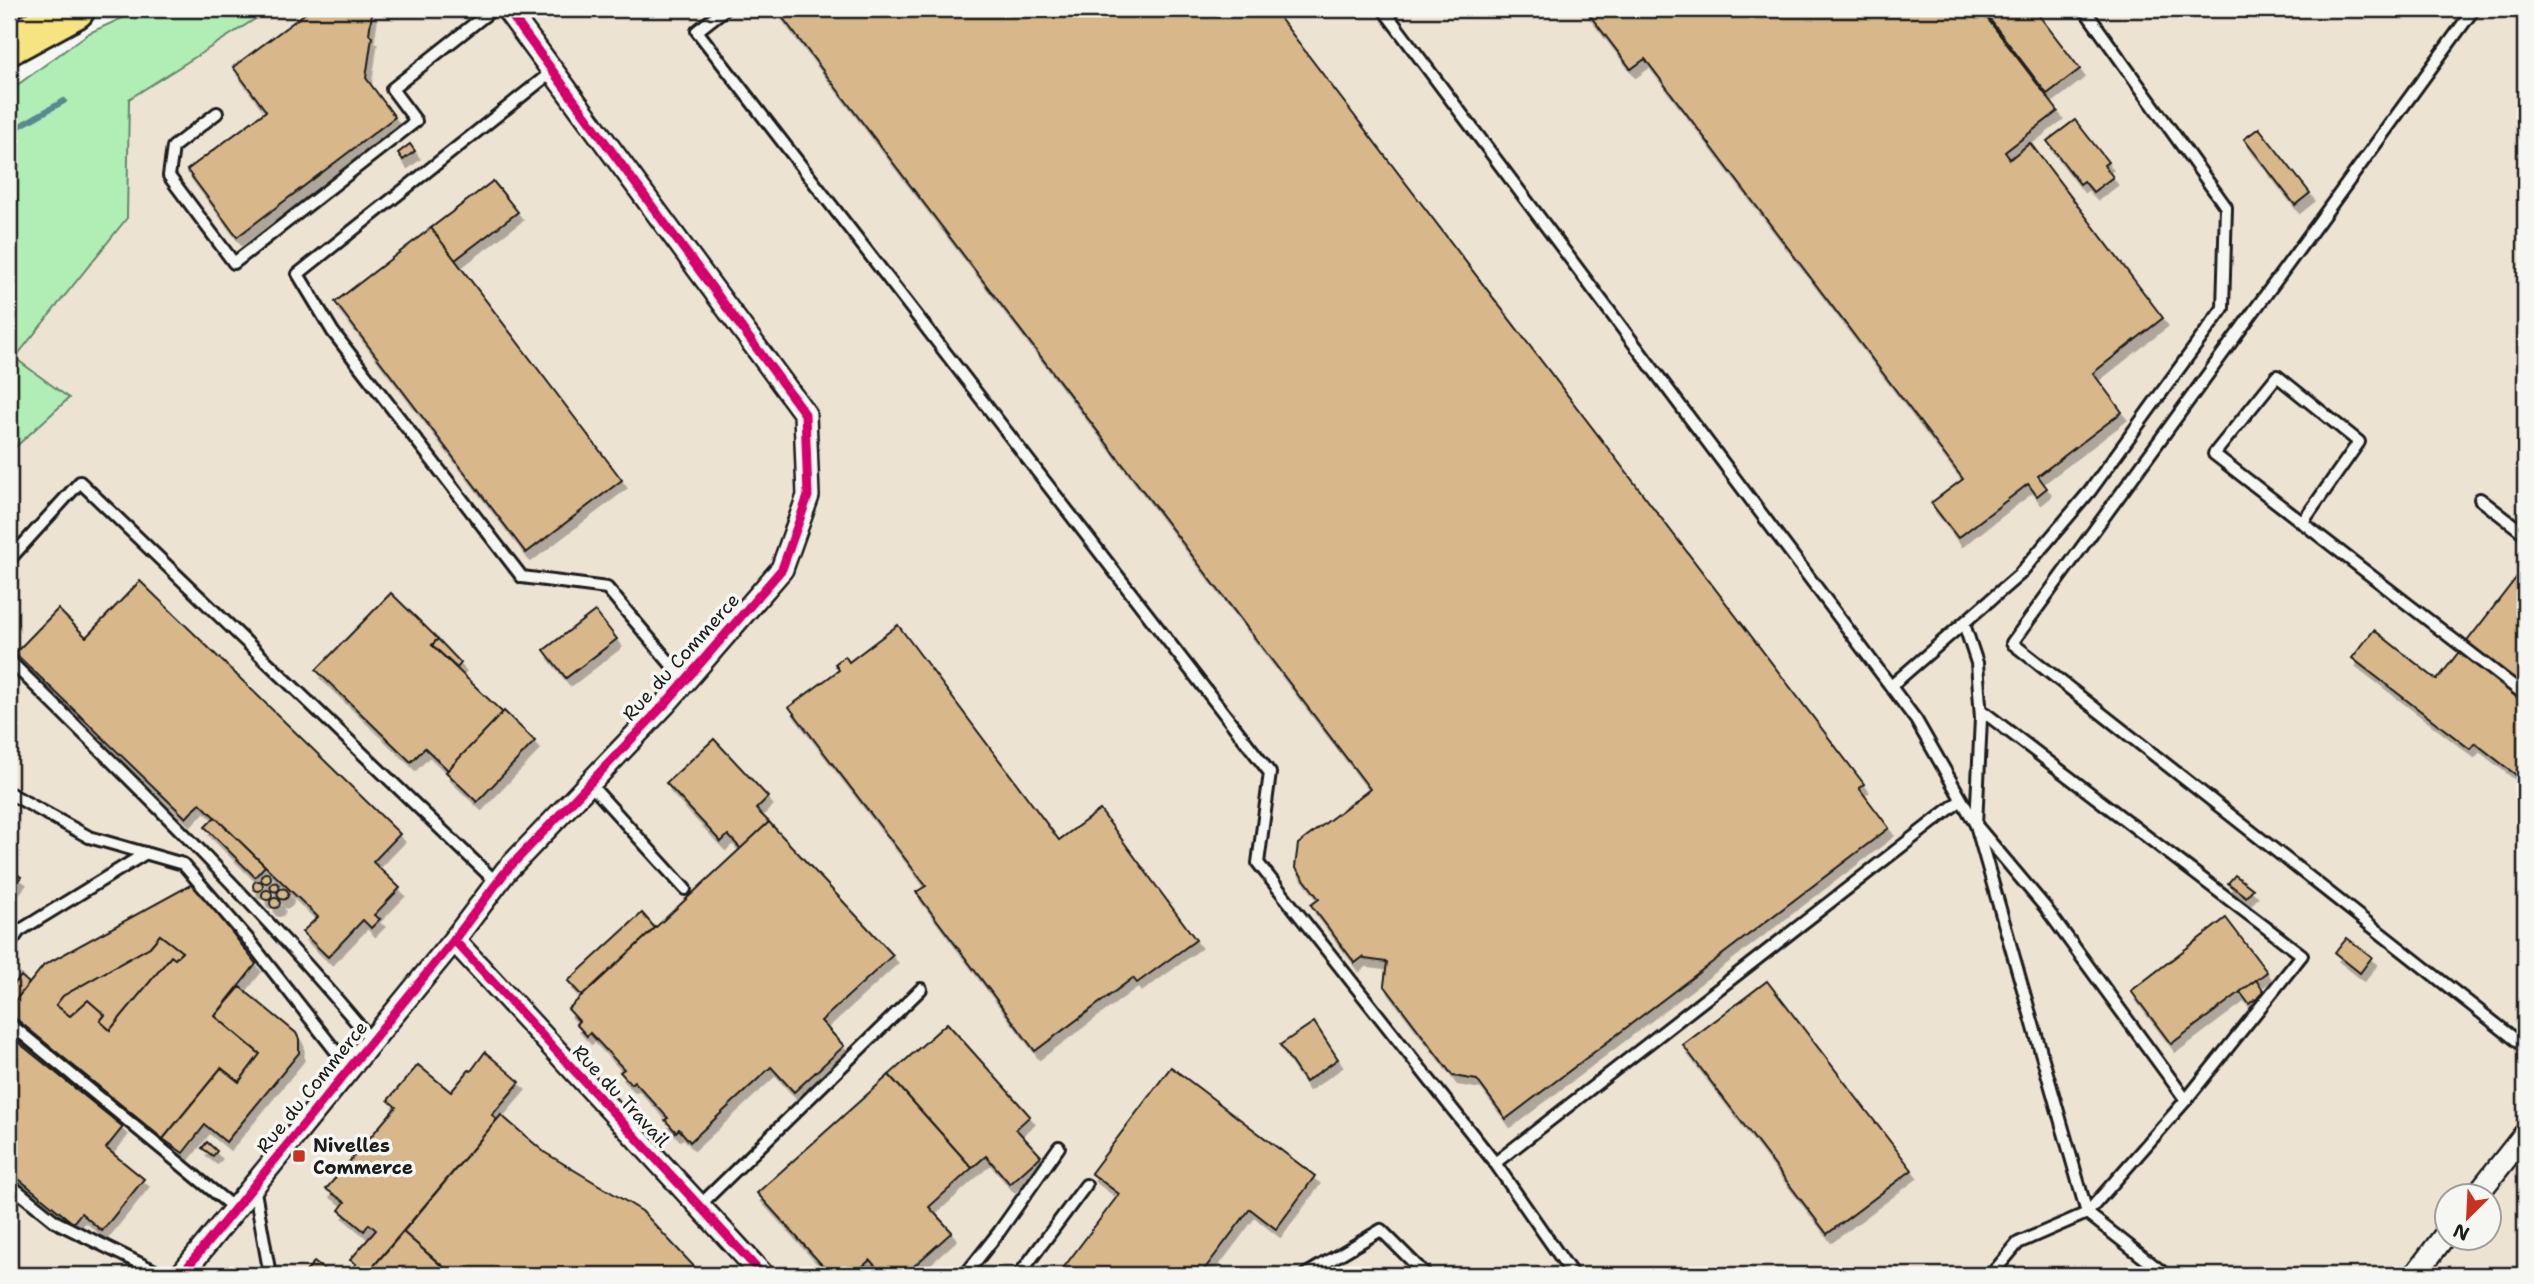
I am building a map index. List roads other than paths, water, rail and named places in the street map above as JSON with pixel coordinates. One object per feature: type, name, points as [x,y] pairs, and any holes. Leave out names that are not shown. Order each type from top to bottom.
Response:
[{"type":"highway","points":[[9,45],[75,9]]},
{"type":"street","name":"Rue du Commerce","points":[[181,1275],[454,940],[497,883],[685,681],[782,569],[808,496],[805,414],[507,9]]},
{"type":"street","name":"Rue du Travail","points":[[454,940],[763,1275]]},
{"type":"street","points":[[2487,1182],[2525,1133]]},
{"type":"street","points":[[2415,1275],[2432,1252]]},
{"type":"lane","points":[[217,113],[173,147],[169,176],[234,263],[416,121],[392,89],[492,9]]},
{"type":"lane","points":[[725,9],[697,31],[1270,773],[1258,863],[1494,1163],[1573,1275]]},
{"type":"lane","points":[[1383,9],[1891,686],[1916,720],[1976,825],[2045,907],[2186,1100]]},
{"type":"lane","points":[[1891,686],[2019,575],[2090,491],[2224,308],[2227,206],[2084,9]]},
{"type":"lane","points":[[2474,9],[2012,643],[2525,1047]]},
{"type":"lane","points":[[553,71],[298,274],[333,332],[522,577],[607,588],[685,681]]},
{"type":"lane","points":[[2302,523],[2359,442],[2277,376],[2214,454],[2302,523],[2525,695]]},
{"type":"lane","points":[[9,560],[79,482],[497,883]]},
{"type":"lane","points":[[2480,499],[2525,534]]},
{"type":"lane","points":[[1964,624],[1977,663],[1981,710],[1976,825],[2087,1213],[2166,1275]]},
{"type":"lane","points":[[9,660],[174,821],[312,969],[372,1041]]},
{"type":"lane","points":[[1981,710],[2302,956],[2186,1100],[2087,1213],[2018,1243],[1991,1275]]},
{"type":"lane","points":[[589,783],[685,889]]},
{"type":"lane","points":[[9,793],[89,837],[183,864],[247,938],[349,1068]]},
{"type":"lane","points":[[1494,1163],[1961,800]]},
{"type":"lane","points":[[9,945],[19,932],[146,853]]},
{"type":"lane","points":[[699,1206],[921,989]]},
{"type":"lane","points":[[9,1023],[235,1209]]},
{"type":"lane","points":[[965,1275],[1059,1147]]},
{"type":"lane","points":[[9,1184],[56,1223],[163,1275]]},
{"type":"lane","points":[[1019,1275],[1086,1185]]},
{"type":"lane","points":[[254,1186],[270,1275]]},
{"type":"lane","points":[[1305,1275],[1381,1230],[1426,1275]]},
{"type":"waterway","points":[[9,132],[64,101]]},
{"type":"place","name":"Nivelles Commerce","points":[[299,1156]]}]
